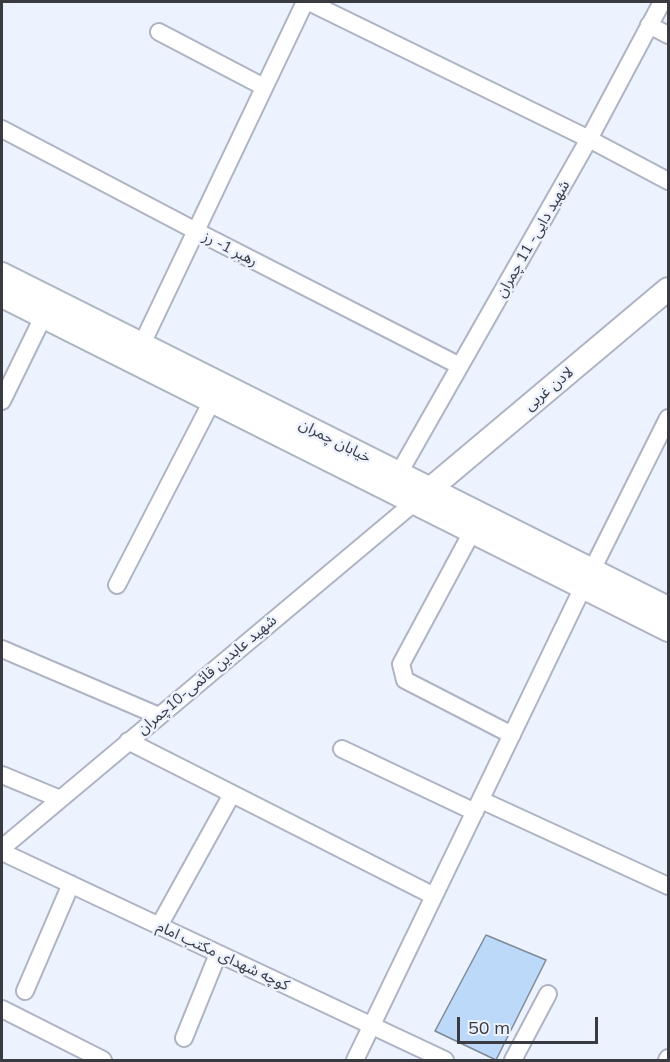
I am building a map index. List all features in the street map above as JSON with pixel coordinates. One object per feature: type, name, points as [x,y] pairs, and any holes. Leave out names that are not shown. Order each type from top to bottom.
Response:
[{"type":"main road","name":"خیابان چمران","points":[[2,274],[399,473],[422,496],[472,532],[669,608]]},
{"type":"main road","name":"لادن غربی","points":[[422,496],[669,289]]},
{"type":"main road","name":"خیابان چمران","points":[[2,296],[212,401],[422,496],[587,578],[669,630]]},
{"type":"street","points":[[142,344],[307,2],[589,139],[669,181]]},
{"type":"street","name":"شهید دایی- 11 چمران","points":[[399,473],[589,139],[662,2]]},
{"type":"street","points":[[649,25],[669,35]]},
{"type":"street","points":[[159,32],[264,87]]},
{"type":"street","name":"رهبر 1- رز","points":[[2,129],[195,231],[460,366]]},
{"type":"street","points":[[2,401],[43,317]]},
{"type":"street","points":[[117,585],[212,401]]},
{"type":"street","points":[[355,1060],[587,578],[669,418]]},
{"type":"street","name":"شهید عابدین قائمی-10چمران","points":[[2,850],[128,741],[422,496]]},
{"type":"street","points":[[472,532],[401,664],[405,680],[512,735]]},
{"type":"street","points":[[2,649],[159,716]]},
{"type":"street","points":[[128,741],[434,896]]},
{"type":"street","points":[[342,749],[669,886]]},
{"type":"street","points":[[2,776],[60,799]]},
{"type":"street","points":[[159,926],[232,794]]},
{"type":"street","name":"کوچه شهدای مکتب امام","points":[[2,850],[445,1060]]},
{"type":"street","points":[[25,991],[71,884]]},
{"type":"street","points":[[184,1038],[218,954]]},
{"type":"street","points":[[513,1060],[548,994]]},
{"type":"street","points":[[2,1009],[103,1060]]},
{"type":"building","points":[[486,935],[546,960],[496,1060],[435,1031]]}]
